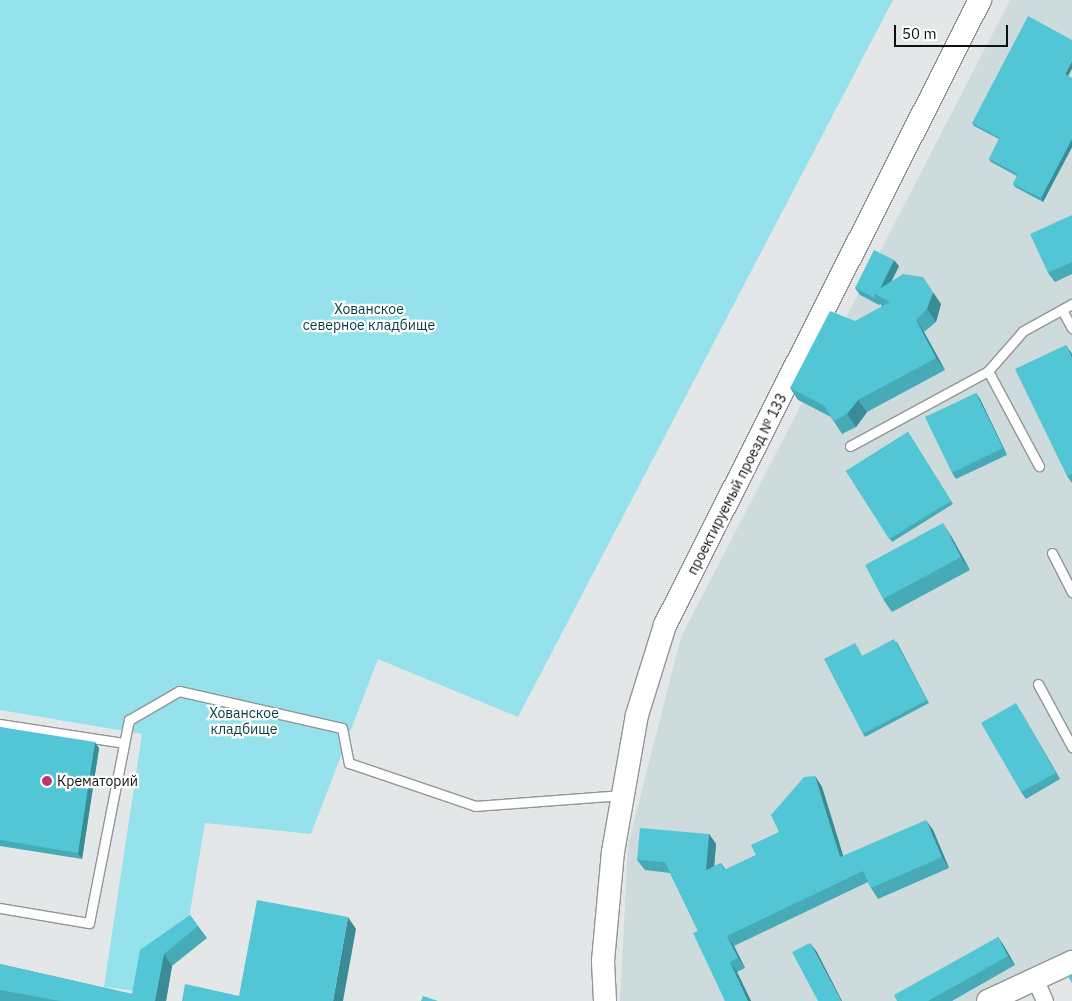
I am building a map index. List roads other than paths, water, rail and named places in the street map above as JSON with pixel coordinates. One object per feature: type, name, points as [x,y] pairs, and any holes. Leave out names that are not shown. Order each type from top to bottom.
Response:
[{"type":"street","name":"проектируемый проезд № 133","points":[[605,1001],[603,961],[612,862],[637,715],[665,625],[980,0]]},
{"type":"street","points":[[988,1001],[1072,962]]},
{"type":"street","points":[[1036,980],[1045,1001]]},
{"type":"lane","points":[[850,446],[988,371],[1023,330],[1072,304]]},
{"type":"lane","points":[[1062,310],[1072,328]]},
{"type":"lane","points":[[988,371],[1039,466]]},
{"type":"lane","points":[[1052,553],[1072,592]]},
{"type":"lane","points":[[1038,684],[1072,747]]},
{"type":"lane","points":[[0,908],[89,923],[129,720],[179,691],[342,728],[349,763],[475,806],[623,795]]},
{"type":"lane","points":[[0,724],[124,744]]},
{"type":"place","name":"Крематорий","points":[[47,781]]},
{"type":"park label","name":"Хованское северное кладбище","points":[[369,318]]},
{"type":"park label","name":"Хованское кладбище","points":[[244,722]]}]
